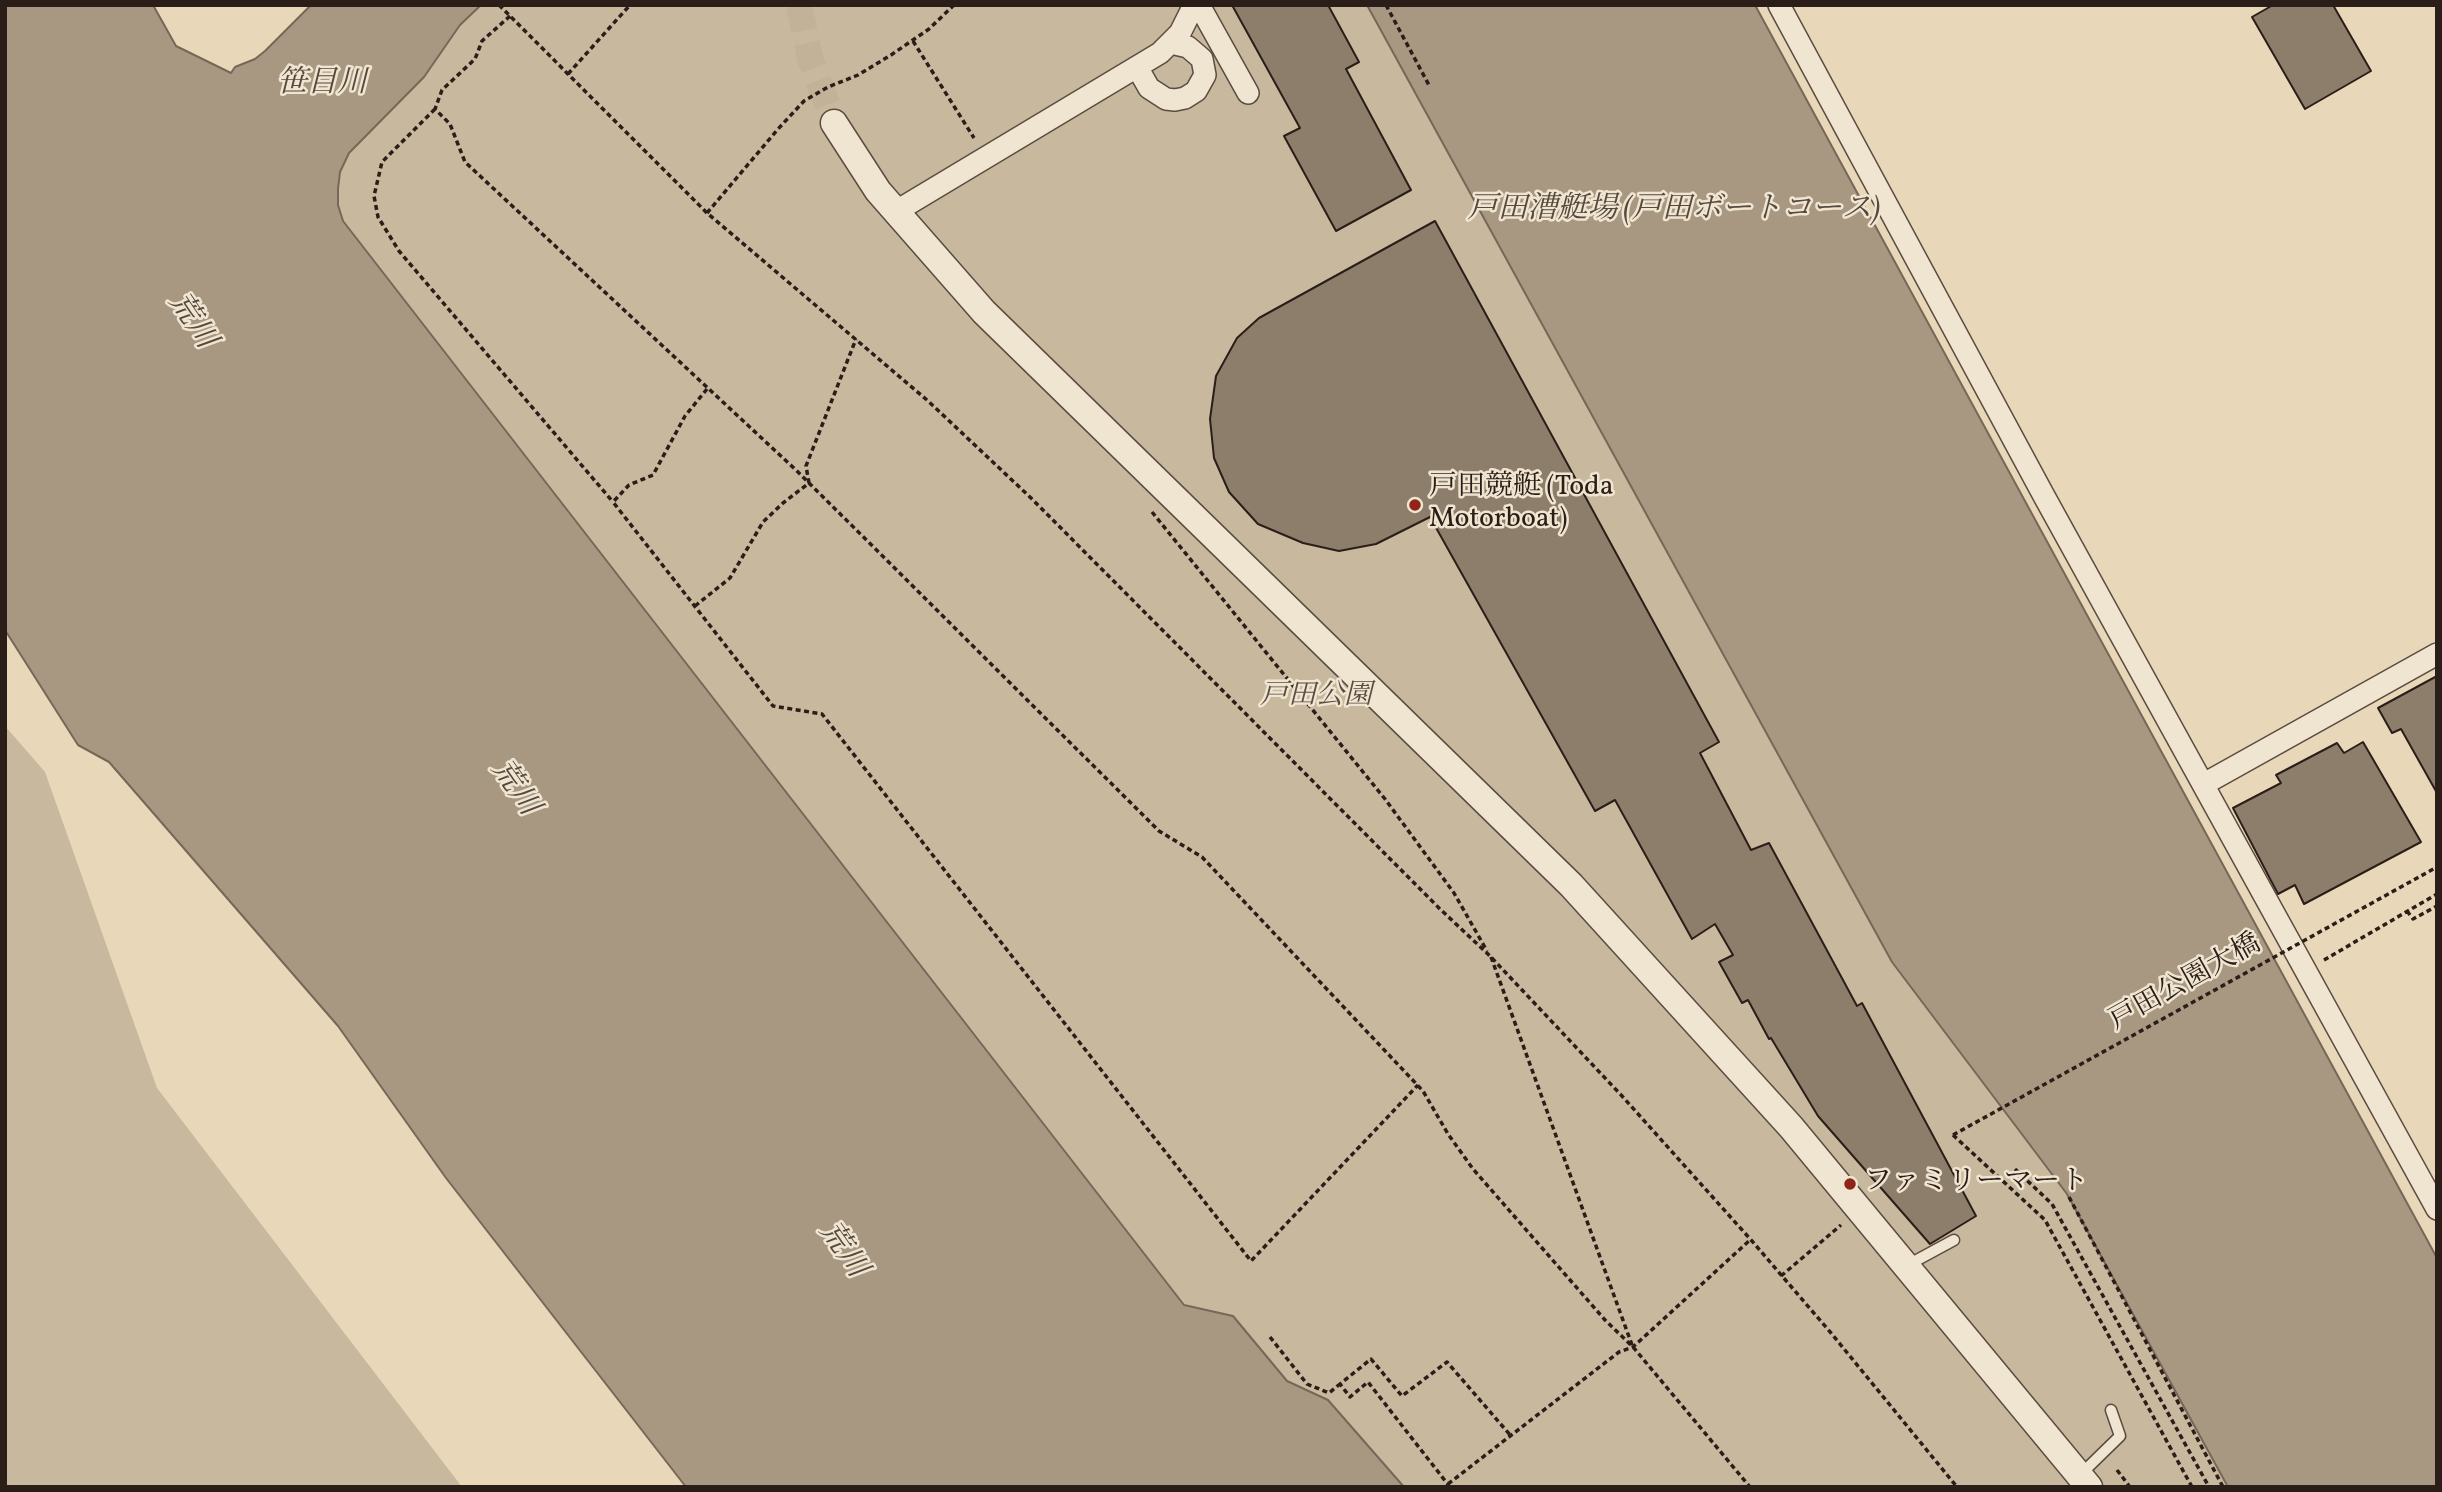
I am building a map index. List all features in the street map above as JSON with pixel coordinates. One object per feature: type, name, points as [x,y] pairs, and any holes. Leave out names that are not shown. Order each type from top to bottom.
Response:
[{"type":"street","points":[[895,212],[1137,67],[1171,43],[1196,5]]},
{"type":"street","points":[[1196,5],[1248,93]]},
{"type":"street","points":[[1779,5],[2043,496],[2437,1209]]},
{"type":"street","points":[[1137,67],[1149,88],[1166,99],[1175,100],[1196,91],[1205,75],[1202,59],[1188,47],[1171,43]]},
{"type":"street","points":[[834,123],[862,169],[895,212],[984,312],[1571,885],[1791,1127],[2085,1481]]},
{"type":"street","points":[[2204,784],[2437,654]]},
{"type":"lane","points":[[1906,1265],[1954,1240]]},
{"type":"lane","points":[[2085,1481],[2120,1436],[2112,1410]]},
{"type":"path","points":[[499,5],[707,214],[927,400],[1031,498],[1490,956],[1622,1096],[1750,1240],[1957,1487]]},
{"type":"path","points":[[568,74],[630,5]]},
{"type":"path","points":[[1385,5],[1430,87]]},
{"type":"path","points":[[510,16],[482,41],[475,59],[442,90],[436,109],[383,162],[374,196],[378,217],[399,251],[614,502],[773,706],[822,714],[1251,1261],[1418,1085]]},
{"type":"path","points":[[913,41],[974,138]]},
{"type":"path","points":[[436,109],[450,124],[465,162],[809,483],[1158,831],[1202,857],[1418,1085],[1473,1169],[1605,1320],[1633,1347],[1750,1487]]},
{"type":"path","points":[[809,483],[806,466],[856,339]]},
{"type":"path","points":[[614,502],[629,485],[653,475],[685,415],[708,389]]},
{"type":"path","points":[[695,606],[730,578],[763,522],[809,483]]},
{"type":"path","points":[[1150,509],[1385,799],[1454,892],[1490,956],[1633,1347]]},
{"type":"path","name":"戸田公園大橋","points":[[2192,1487],[2045,1220],[1953,1135],[2437,867]]},
{"type":"path","points":[[2306,970],[2437,894]]},
{"type":"path","points":[[2407,911],[2413,919],[2437,906]]},
{"type":"path","points":[[2015,1169],[2053,1203],[2209,1487]]},
{"type":"path","points":[[2069,1197],[2223,1487]]},
{"type":"path","points":[[1781,1276],[1842,1224],[1851,1231]]},
{"type":"path","points":[[1340,1384],[1350,1397],[1368,1382],[1449,1486],[1619,1352],[1633,1347],[1750,1240]]},
{"type":"path","points":[[1270,1337],[1307,1384],[1329,1393],[1371,1359],[1402,1396],[1447,1362],[1511,1436]]},
{"type":"path","points":[[2117,1470],[2130,1487]]},
{"type":"green space","name":"戸田公園","points":[[418,5],[1747,5],[2437,1487],[1031,1487],[134,240]]},
{"type":"green space","points":[[5,726],[45,772],[157,1088],[462,1487],[5,1487]]},
{"type":"water","points":[[5,5],[153,5],[176,46],[231,73],[235,67],[255,59],[265,51],[311,5],[481,5],[460,25],[424,77],[349,153],[340,172],[338,189],[338,205],[343,221],[1184,1305],[1233,1316],[1287,1381],[1328,1400],[1404,1487],[686,1487],[446,1178],[338,1026],[109,762],[78,745],[5,630]]},
{"type":"water","name":"戸田漕艇場 (戸田ボートコース)","points":[[1367,5],[1755,5],[2437,1258],[2437,1487],[2228,1487],[2067,1194],[1892,962]]},
{"type":"building","points":[[1232,5],[1328,5],[1359,62],[1346,69],[1411,190],[1336,231],[1284,136],[1300,128]]},
{"type":"building","points":[[2273,5],[2333,5],[2371,71],[2305,109],[2252,17]]},
{"type":"building","name":"戸田競艇 (Toda Motorboat)","points":[[1435,221],[1719,742],[1700,753],[1751,850],[1769,843],[1857,1006],[1862,1003],[1976,1216],[1930,1244],[1818,1116],[1771,1038],[1769,1039],[1748,1000],[1742,1003],[1719,962],[1733,955],[1715,924],[1692,939],[1615,800],[1595,811],[1430,517],[1376,544],[1339,551],[1303,543],[1258,524],[1229,492],[1214,458],[1210,419],[1216,376],[1237,338],[1259,318]]},
{"type":"building","points":[[2437,676],[2437,793],[2401,729],[2392,733],[2378,708]]},
{"type":"building","points":[[2363,742],[2421,842],[2304,904],[2295,885],[2278,894],[2233,808],[2281,783],[2276,775],[2337,743],[2344,753]]},
{"type":"tunnel","points":[[799,5],[810,58],[834,123]]},
{"type":"place","name":"戸田競艇 (Toda Motorboat)","points":[[1415,505]]},
{"type":"place","name":"ファミリーマート","points":[[1850,1184]]},
{"type":"water label","name":"笹目川","points":[[322,85]]},
{"type":"water label","name":"荒川","points":[[190,322]]},
{"type":"water label","name":"荒川","points":[[513,789]]},
{"type":"water label","name":"荒川","points":[[841,1251]]}]
